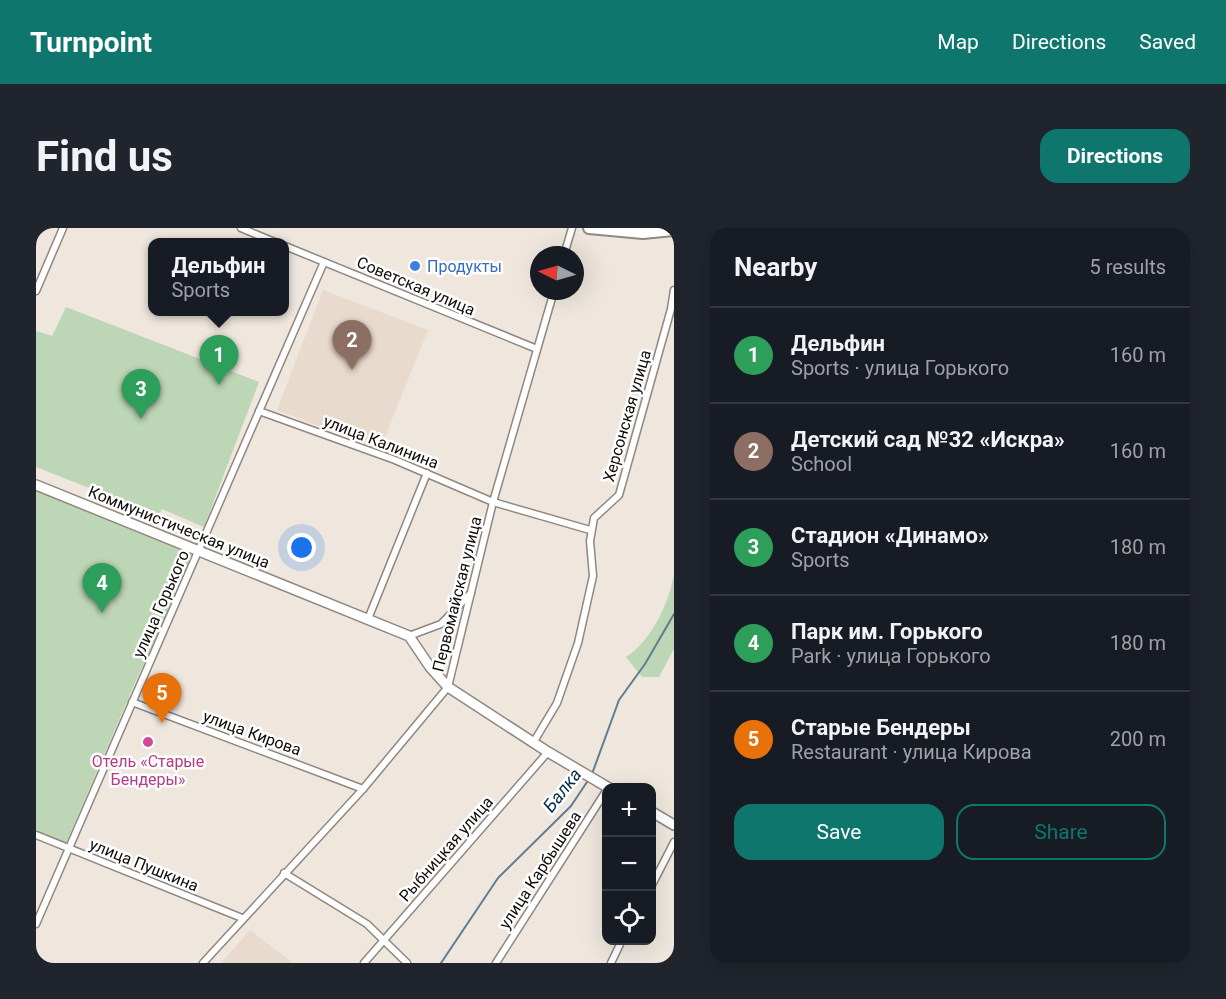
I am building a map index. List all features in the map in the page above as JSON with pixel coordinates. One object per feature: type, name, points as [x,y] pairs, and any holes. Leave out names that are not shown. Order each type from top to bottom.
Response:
[{"type":"main road","points":[[589,228],[643,233],[674,230]]},
{"type":"main road","name":"Коммунистическая улица","points":[[36,485],[409,636]]},
{"type":"main road","points":[[409,636],[430,667],[448,687],[602,784]]},
{"type":"main road","points":[[656,815],[674,825]]},
{"type":"street","points":[[36,291],[63,228]]},
{"type":"street","points":[[241,228],[265,238]]},
{"type":"street","points":[[567,246],[572,228]]},
{"type":"street","name":"Советская улица","points":[[289,248],[537,349]]},
{"type":"street","name":"улица Горького","points":[[36,924],[324,262]]},
{"type":"street","name":"Херсонская улица","points":[[590,530],[598,514],[619,495],[671,309],[674,290]]},
{"type":"street","name":"Первомайская улица","points":[[202,963],[363,789],[448,687],[493,502],[551,300]]},
{"type":"street","name":"улица Калинина","points":[[259,411],[428,473],[493,502],[590,530]]},
{"type":"street","points":[[368,619],[428,473]]},
{"type":"street","points":[[533,742],[557,703],[578,643],[593,576],[590,530]]},
{"type":"street","points":[[409,636],[441,624],[472,593]]},
{"type":"street","name":"улица Кирова","points":[[132,702],[363,789]]},
{"type":"street","name":"Рыбницкая улица","points":[[364,963],[548,752]]},
{"type":"street","name":"улица Карбышева","points":[[496,963],[602,797]]},
{"type":"street","name":"улица Пушкина","points":[[36,836],[243,918]]},
{"type":"street","points":[[656,876],[674,842]]},
{"type":"street","points":[[285,873],[367,924],[407,963]]},
{"type":"street","points":[[610,963],[619,945]]},
{"type":"shaded area","points":[[323,290],[428,330],[380,449],[277,410]]},
{"type":"shaded area","points":[[250,930],[293,963],[221,963]]},
{"type":"green space","points":[[66,307],[259,382],[204,527],[162,509],[158,515],[36,467],[36,333],[37,331],[52,336]]},
{"type":"green space","points":[[36,485],[199,551],[138,676],[66,843],[36,832]]},
{"type":"green space","points":[[674,573],[674,649],[659,677],[642,677],[626,657],[643,641],[658,620],[664,608]]},
{"type":"waterway","name":"Балка","points":[[592,774],[619,700],[645,664],[674,614]]},
{"type":"waterway","name":"Балка","points":[[441,963],[498,878],[571,806],[589,779]]},
{"type":"place","name":"Продукты","points":[[415,266]]},
{"type":"place","name":"Детский сад №32 «Искра»","points":[[352,370]]},
{"type":"place","name":"Дельфин","points":[[219,385]]},
{"type":"place","name":"Стадион «Динамо»","points":[[141,419]]},
{"type":"place","name":"Парк им. Горького","points":[[102,613]]},
{"type":"place","name":"Старые Бендеры","points":[[162,723]]},
{"type":"place","name":"Отель «Старые Бендеры»","points":[[148,742]]}]
